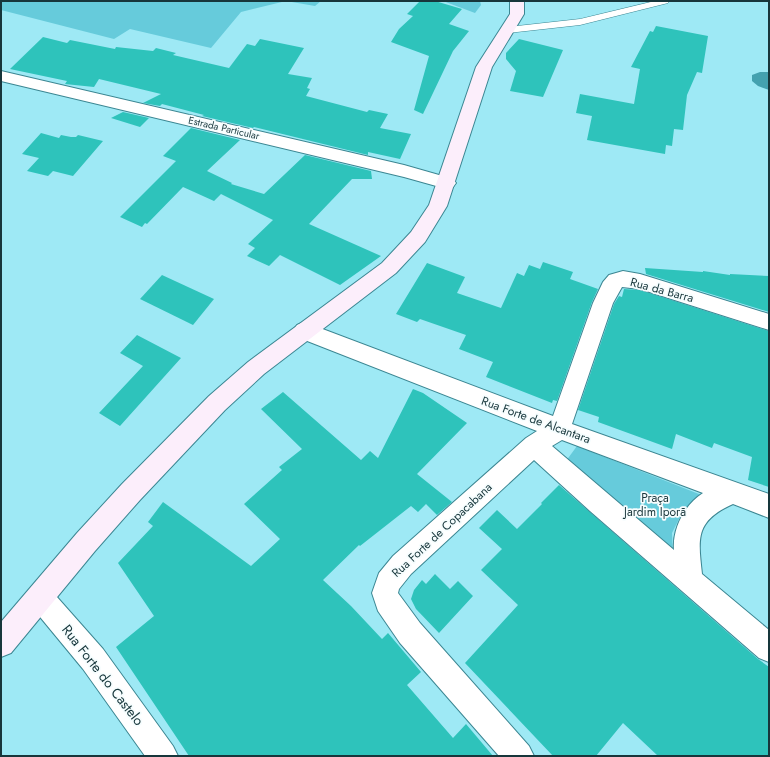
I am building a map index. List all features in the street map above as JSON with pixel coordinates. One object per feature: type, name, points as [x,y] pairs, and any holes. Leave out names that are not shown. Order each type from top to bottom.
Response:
[{"type":"main road","points":[[1,643],[131,492],[217,403],[256,368],[389,268],[418,237],[438,206],[447,183],[484,67],[494,48],[508,30],[517,14],[517,1]]},
{"type":"street","name":"Estrada Particular","points":[[1,76],[404,171],[447,183]]},
{"type":"street","name":"Rua da Barra","points":[[559,429],[600,311],[611,284],[616,280],[634,280],[769,322]]},
{"type":"street","name":"Rua Forte de Alcantara","points":[[304,331],[559,429],[769,506]]},
{"type":"street","name":"Rua Forte de Copacabana","points":[[519,756],[410,633],[387,602],[385,593],[388,582],[402,565],[534,445],[559,429]]},
{"type":"street","points":[[534,445],[599,503],[769,648]]},
{"type":"street","points":[[690,581],[686,543],[689,530],[696,516],[710,502],[733,492]]},
{"type":"street","name":"Rua Forte do Castelo","points":[[40,597],[93,659],[163,756]]},
{"type":"lane","points":[[508,30],[580,22],[665,1]]},
{"type":"green space","points":[[1,1],[286,1],[241,12],[211,48],[130,29],[114,39],[1,10]]},
{"type":"green space","points":[[286,1],[321,1],[315,6]]},
{"type":"green space","points":[[443,1],[480,1],[481,5],[475,13]]},
{"type":"green space","name":"Praça Jardim Iporã","points":[[577,446],[704,496],[684,509],[672,533],[673,556],[566,461]]},
{"type":"shaded area","points":[[760,72],[769,72],[769,90],[758,86],[752,81],[752,75]]},
{"type":"building","points":[[420,1],[435,1],[462,9],[449,24],[469,31],[453,51],[423,114],[414,110],[429,56],[391,42],[399,29],[413,16],[407,14]]},
{"type":"building","points":[[656,26],[708,36],[702,73],[697,72],[687,95],[683,130],[674,129],[672,146],[666,145],[665,154],[587,140],[592,116],[576,113],[580,94],[634,104],[640,69],[631,67],[650,31],[653,32]]},
{"type":"building","points":[[43,37],[67,43],[70,40],[115,49],[116,47],[153,51],[156,48],[176,53],[173,55],[229,68],[247,44],[255,46],[260,39],[304,48],[288,74],[312,78],[307,88],[310,89],[306,96],[367,112],[369,110],[388,114],[380,128],[411,134],[400,159],[368,152],[368,155],[202,116],[204,115],[162,104],[160,106],[143,103],[161,94],[99,79],[94,87],[65,84],[67,81],[10,69]]},
{"type":"building","points":[[519,39],[563,50],[543,97],[510,91],[516,71],[506,59],[506,53]]},
{"type":"building","points":[[123,112],[149,118],[140,127],[111,118]]},
{"type":"building","points":[[191,128],[240,140],[207,171],[232,183],[231,184],[264,194],[305,155],[371,171],[372,179],[352,179],[309,224],[381,256],[340,285],[280,255],[269,266],[247,256],[255,248],[248,244],[273,220],[221,194],[214,201],[183,187],[147,224],[145,223],[142,227],[120,217],[176,161],[163,156]]},
{"type":"building","points":[[41,133],[59,138],[61,135],[76,137],[78,135],[103,141],[73,176],[53,171],[48,176],[27,171],[39,158],[22,154]]},
{"type":"building","points":[[543,262],[573,272],[570,279],[598,289],[557,401],[553,400],[552,403],[486,377],[493,362],[459,349],[466,335],[420,319],[417,322],[396,314],[427,263],[465,277],[457,293],[501,308],[517,273],[524,276],[529,265],[540,269]]},
{"type":"building","points":[[645,268],[703,271],[730,275],[769,276],[769,312],[646,274]]},
{"type":"building","points":[[162,275],[214,299],[193,325],[140,299]]},
{"type":"building","points":[[624,289],[640,290],[769,331],[769,487],[748,480],[752,457],[714,443],[712,448],[676,434],[672,449],[598,422],[599,417],[578,410],[614,304],[619,296],[622,297]]},
{"type":"building","points":[[137,335],[181,358],[120,426],[99,413],[143,366],[120,353]]},
{"type":"building","points":[[413,389],[423,393],[467,423],[417,474],[452,502],[437,515],[426,504],[418,512],[411,506],[360,546],[359,545],[323,580],[351,606],[382,639],[388,633],[421,672],[407,685],[453,738],[466,724],[493,756],[189,756],[116,647],[154,616],[118,563],[153,526],[148,522],[163,502],[251,566],[280,539],[244,504],[282,470],[279,467],[302,449],[261,409],[283,392],[361,460],[370,451],[378,458]]},
{"type":"building","points":[[559,485],[769,667],[769,756],[658,756],[623,723],[596,756],[553,756],[465,663],[518,605],[481,570],[502,549],[479,528],[497,510],[517,529]]},
{"type":"building","points":[[435,574],[450,589],[458,581],[473,596],[439,633],[416,609],[411,599],[414,590],[422,580],[426,584]]}]
